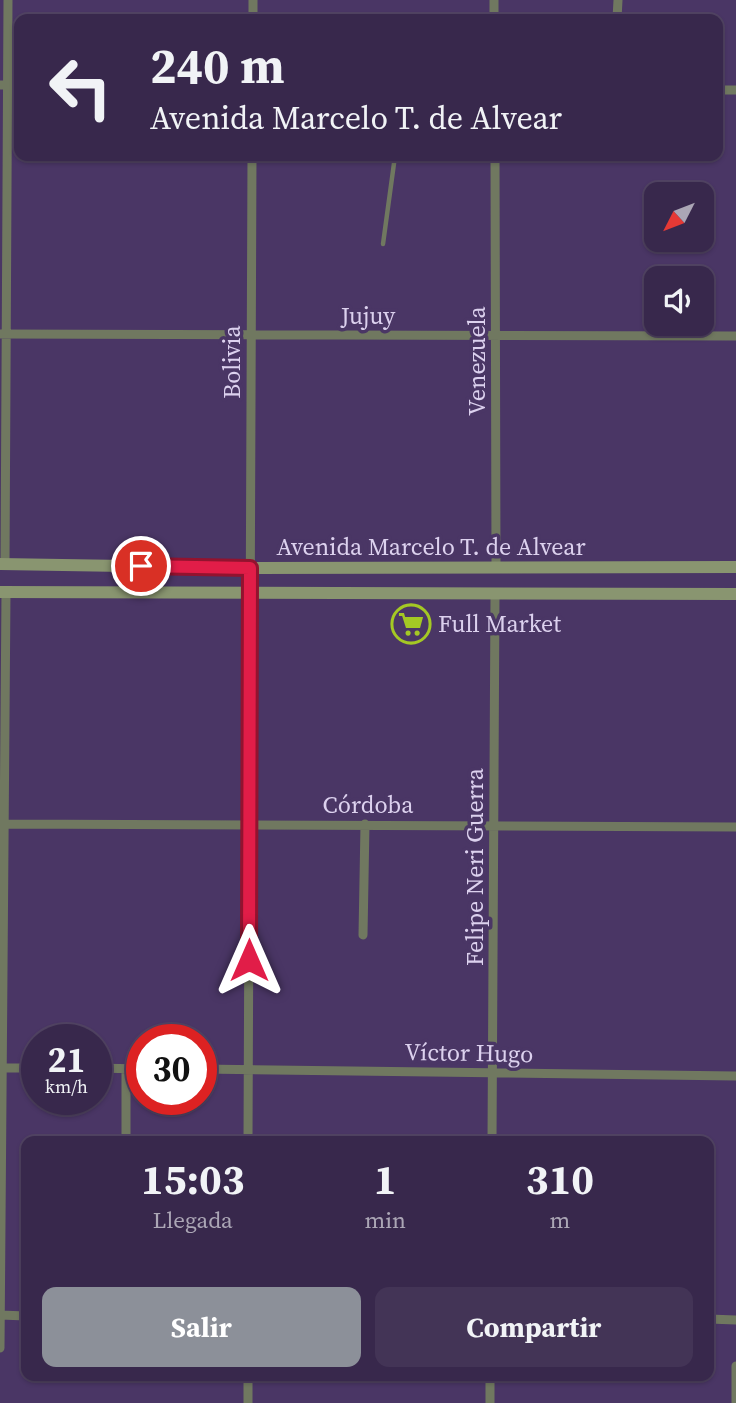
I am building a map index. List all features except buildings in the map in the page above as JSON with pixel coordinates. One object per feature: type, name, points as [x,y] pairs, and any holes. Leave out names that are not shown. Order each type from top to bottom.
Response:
[{"type":"main road","name":"Avenida Marcelo T. de Alvear","points":[[3,564],[250,568],[736,567]]},
{"type":"main road","name":"Avenida Marcelo T. de Alvear","points":[[3,592],[736,594]]},
{"type":"street","points":[[3,564],[4,85],[8,0]]},
{"type":"street","name":"Bolivia","points":[[248,1136],[252,161]]},
{"type":"street","name":"Venezuela","points":[[495,161],[496,567]]},
{"type":"street","name":"Jujuy","points":[[3,334],[736,336]]},
{"type":"street","points":[[0,1348],[3,592]]},
{"type":"street","name":"Felipe Neri Guerra","points":[[492,1136],[495,594]]},
{"type":"street","name":"Córdoba","points":[[2,824],[736,827]]},
{"type":"street","points":[[363,935],[365,824]]},
{"type":"street","points":[[1,1068],[21,1068]]},
{"type":"street","points":[[112,1069],[126,1069]]},
{"type":"street","name":"Víctor Hugo","points":[[217,1069],[736,1076]]},
{"type":"street","points":[[126,1115],[126,1136]]},
{"type":"street","points":[[0,1315],[21,1315]]},
{"type":"street","points":[[714,1319],[736,1320]]},
{"type":"street","points":[[736,1366],[736,1403]]},
{"type":"street","points":[[247,1403],[248,1381]]},
{"type":"street","points":[[490,1381],[490,1403]]},
{"type":"lane","points":[[383,244],[395,161]]},
{"type":"place","name":"Full Market","points":[[411,624]]},
{"type":"route","points":[[141,566],[250,568],[249,960]]}]
